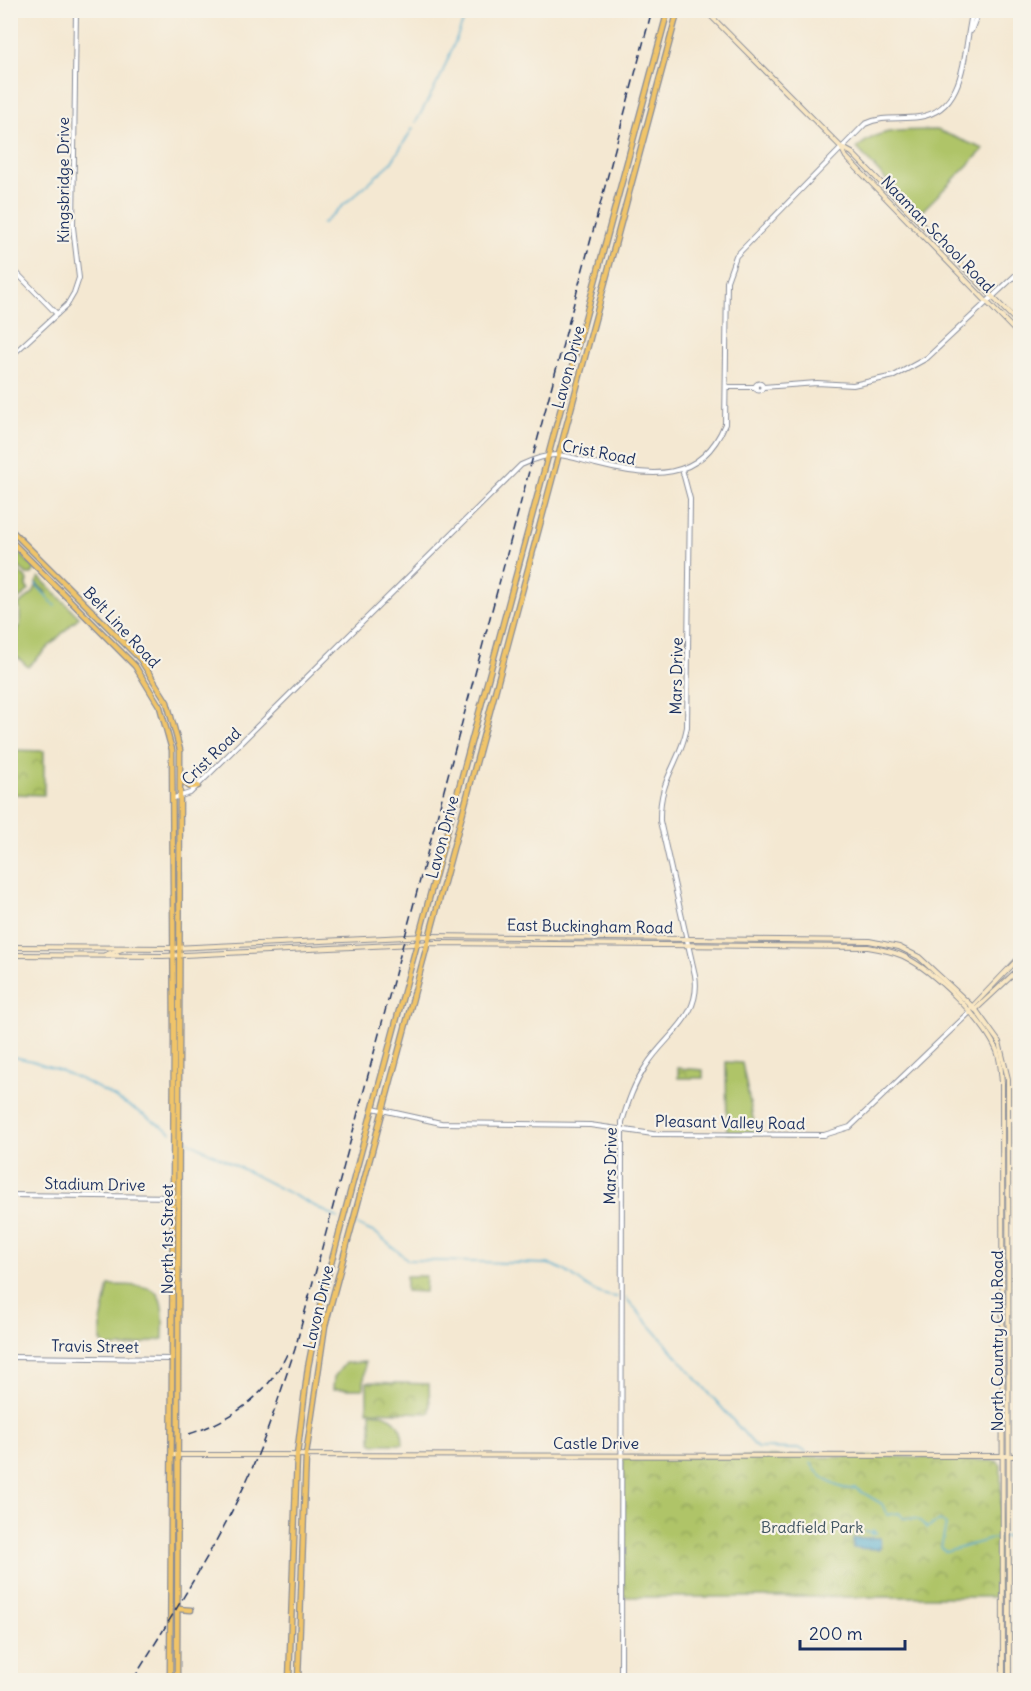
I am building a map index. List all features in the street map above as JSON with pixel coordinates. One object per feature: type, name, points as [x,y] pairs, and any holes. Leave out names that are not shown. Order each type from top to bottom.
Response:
[{"type":"main road","name":"Lavon Drive","points":[[289,1680],[297,1455],[302,1404],[316,1323],[668,10]]},
{"type":"main road","name":"Lavon Drive","points":[[298,1680],[306,1455],[320,1354],[334,1289],[606,270],[678,10]]},
{"type":"main road","name":"Naaman School Road","points":[[705,10],[841,147],[846,156],[1020,336]]},
{"type":"main road","points":[[999,10],[1020,17]]},
{"type":"main road","points":[[642,102],[651,104]]},
{"type":"main road","name":"Naaman School Road","points":[[841,147],[852,153],[1020,325]]},
{"type":"main road","points":[[621,179],[630,181]]},
{"type":"main road","points":[[598,268],[606,270]]},
{"type":"main road","name":"Belt Line Road","points":[[10,529],[140,659],[158,685],[177,733],[182,797]]},
{"type":"main road","name":"Belt Line Road","points":[[10,540],[135,666],[152,691],[170,734],[174,798]]},
{"type":"main road","points":[[487,679],[496,681]]},
{"type":"main road","points":[[182,782],[190,787],[198,786]]},
{"type":"main road","name":"North 1st Street","points":[[170,1680],[172,1197],[181,955],[182,797]]},
{"type":"main road","name":"North 1st Street","points":[[174,798],[174,956],[180,1128],[177,1680]]},
{"type":"main road","points":[[174,864],[182,863]]},
{"type":"main road","name":"East Buckingham Road","points":[[10,947],[181,948],[418,936],[883,944],[919,957],[974,1008]]},
{"type":"main road","points":[[284,942],[284,950]]},
{"type":"main road","name":"East Buckingham Road","points":[[10,955],[174,956],[426,943],[868,947],[902,955],[923,967],[969,1013]]},
{"type":"main road","points":[[235,945],[235,952]]},
{"type":"main road","points":[[101,957],[119,952],[122,948]]},
{"type":"main road","name":"Pleasant Valley Road","points":[[969,1013],[1020,957]]},
{"type":"main road","name":"Pleasant Valley Road","points":[[974,1008],[1020,968]]},
{"type":"main road","name":"North Country Club Road","points":[[974,1008],[999,1042],[1008,1078],[1009,1680]]},
{"type":"main road","name":"North Country Club Road","points":[[969,1013],[996,1050],[1002,1083],[1003,1680]]},
{"type":"main road","points":[[173,1139],[179,1168]]},
{"type":"main road","points":[[324,1288],[334,1289]]},
{"type":"main road","points":[[171,1309],[179,1309]]},
{"type":"main road","points":[[316,1323],[315,1347],[320,1354]]},
{"type":"main road","points":[[1003,1368],[1009,1368]]},
{"type":"main road","points":[[172,1371],[179,1371]]},
{"type":"main road","name":"Castle Drive","points":[[171,1455],[1020,1456]]},
{"type":"main road","points":[[1003,1566],[1009,1566]]},
{"type":"main road","points":[[171,1569],[178,1569]]},
{"type":"main road","points":[[178,1609],[191,1610]]},
{"type":"street","name":"Kingsbridge Drive","points":[[10,357],[57,314],[74,293],[79,271],[73,235],[76,10]]},
{"type":"street","name":"Crist Road","points":[[174,798],[182,797],[198,786],[408,580],[516,469],[532,460],[557,455],[630,471],[662,473],[682,469],[701,460],[718,442],[725,424],[727,281],[732,261],[857,130],[873,120],[926,116],[945,106],[958,85],[973,10]]},
{"type":"street","name":"Crist Road","points":[[970,31],[979,10]]},
{"type":"street","points":[[10,266],[57,314]]},
{"type":"street","points":[[727,387],[817,383],[853,385],[894,376],[927,358],[1020,271]]},
{"type":"street","name":"Mars Drive","points":[[621,1680],[622,1129],[636,1081],[653,1055],[692,1010],[696,983],[660,821],[663,785],[682,747],[687,727],[690,499],[682,469]]},
{"type":"street","name":"Pleasant Valley Road","points":[[373,1108],[441,1123],[590,1125],[653,1134],[824,1135],[841,1131],[863,1116],[969,1013]]},
{"type":"street","name":"Stadium Drive","points":[[10,1195],[179,1197]]},
{"type":"street","name":"Travis Street","points":[[10,1357],[179,1359]]},
{"type":"green space","points":[[904,130],[937,130],[984,149],[918,215],[857,148],[866,141],[885,133]]},
{"type":"green space","points":[[11,544],[35,569],[32,574],[27,574],[11,560],[11,548],[18,554]]},
{"type":"green space","points":[[15,567],[28,581],[26,587],[29,590],[18,600],[12,601],[11,569]]},
{"type":"green space","points":[[39,577],[79,617],[28,667],[11,651],[11,632],[17,632],[17,627],[20,627],[20,608],[17,606],[33,593],[36,586],[47,593],[36,583]]},
{"type":"green space","points":[[11,750],[44,751],[44,795],[11,794]]},
{"type":"green space","points":[[726,1062],[742,1063],[756,1133],[727,1133]]},
{"type":"green space","points":[[678,1068],[703,1070],[703,1078],[678,1078]]},
{"type":"green space","points":[[406,1276],[426,1276],[425,1292],[406,1291]]},
{"type":"green space","points":[[109,1285],[140,1286],[156,1292],[162,1309],[163,1339],[127,1347],[106,1347],[101,1341],[101,1322]]},
{"type":"green space","points":[[365,1362],[362,1389],[333,1389],[334,1377],[345,1363]]},
{"type":"green space","points":[[367,1382],[429,1384],[430,1413],[367,1411]]},
{"type":"green space","points":[[371,1412],[385,1415],[395,1421],[401,1430],[403,1444],[374,1444],[371,1441]]},
{"type":"green space","name":"Bradfield Park","points":[[623,1457],[896,1457],[997,1461],[1001,1465],[1001,1597],[623,1597]]},
{"type":"water","points":[[853,1538],[880,1538],[880,1549],[853,1548]]},
{"type":"waterway","points":[[416,122],[440,78],[468,10]]},
{"type":"waterway","points":[[322,224],[391,163],[413,128]]},
{"type":"waterway","points":[[36,584],[55,606]]},
{"type":"waterway","points":[[10,1056],[74,1076],[114,1097],[171,1132]]},
{"type":"waterway","points":[[180,1137],[338,1218]]},
{"type":"waterway","points":[[355,1224],[377,1234],[408,1260],[548,1264],[567,1272],[597,1292],[617,1297]]},
{"type":"waterway","points":[[626,1298],[757,1448],[800,1449],[806,1452]]},
{"type":"waterway","points":[[811,1463],[819,1473],[836,1486],[855,1488],[882,1504],[887,1515],[899,1513],[903,1518],[918,1519],[927,1528],[940,1520],[946,1525],[941,1547],[946,1552],[994,1538],[1016,1535],[1020,1538]]},
{"type":"waterway","points":[[865,1532],[873,1532],[873,1530],[872,1531],[872,1532],[873,1533],[872,1535],[876,1533],[875,1531],[877,1533]]},
{"type":"railway","points":[[133,1680],[234,1508],[260,1449],[295,1349],[652,10]]},
{"type":"railway","points":[[189,1434],[219,1422],[246,1404],[269,1382],[287,1354]]}]
